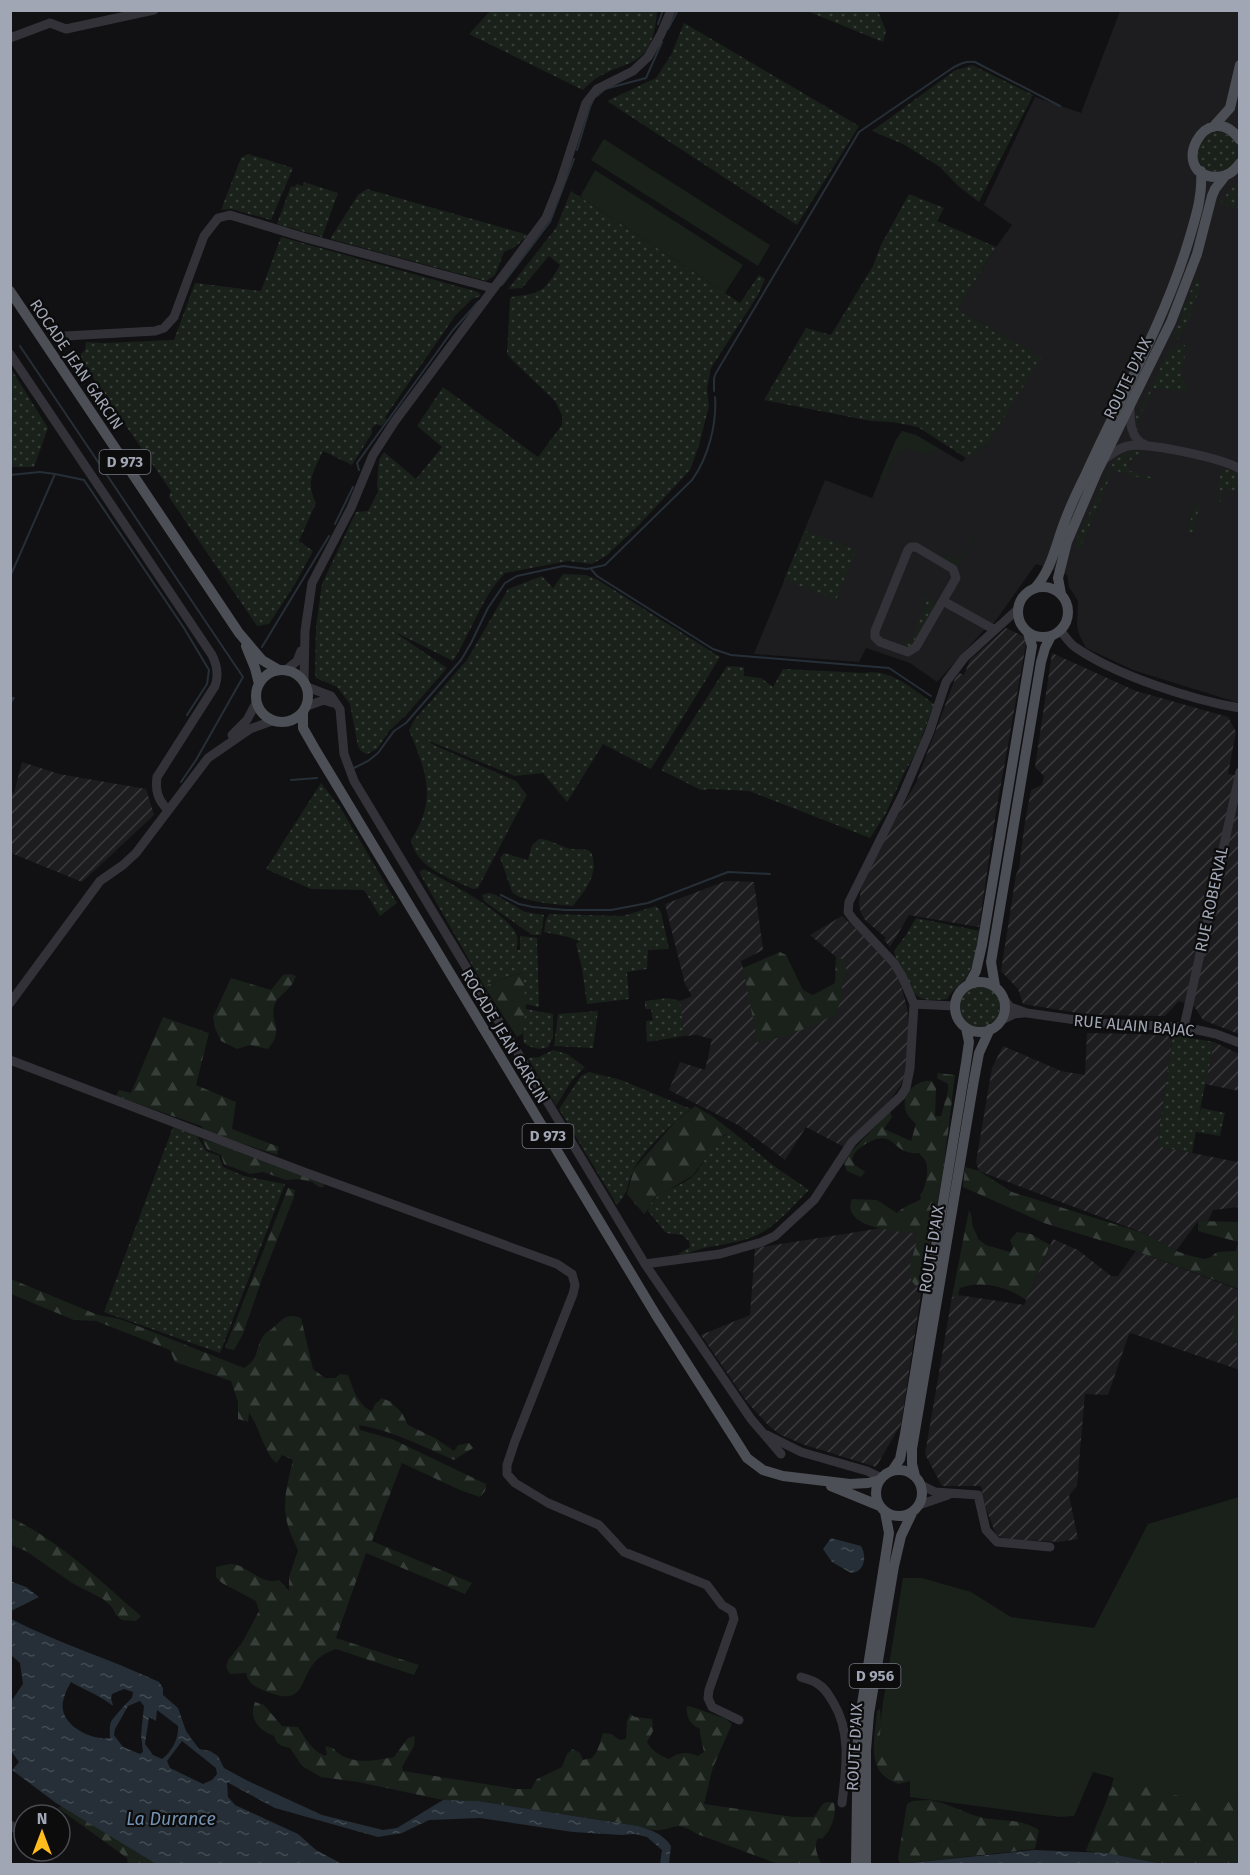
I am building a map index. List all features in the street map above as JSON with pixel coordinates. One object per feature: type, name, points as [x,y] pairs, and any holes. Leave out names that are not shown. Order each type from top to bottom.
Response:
[{"type":"main road","points":[[1238,138],[1232,124],[1230,108],[1239,65]]},
{"type":"main road","name":"ROUTE D'AIX","points":[[1035,588],[1047,571],[1066,518],[1165,310],[1178,274],[1199,207],[1202,184],[1201,171],[1193,158],[1193,146],[1198,135],[1213,127],[1230,108]]},
{"type":"main road","points":[[1213,127],[1221,127],[1238,138]]},
{"type":"main road","points":[[1201,171],[1208,176],[1234,170]]},
{"type":"main road","name":"ROUTE D'AIX","points":[[1061,594],[1058,578],[1064,552],[1080,511],[1130,404],[1172,322],[1197,254],[1215,189],[1234,170]]},
{"type":"main road","name":"ROCADE JEAN GARCIN","points":[[10,291],[239,633],[262,660],[283,670]]},
{"type":"main road","points":[[969,984],[976,971],[988,910],[1032,646],[1028,633],[1018,618],[1017,609],[1027,592],[1045,587],[1061,594],[1068,607],[1068,615],[1045,648],[1041,662],[991,958],[991,973],[995,986],[1004,999],[1004,1014],[1000,1021],[990,1029],[978,1032],[966,1028],[957,1018],[954,1006],[961,989],[978,981],[995,986]]},
{"type":"main road","name":"ROCADE JEAN GARCIN","points":[[239,633],[255,668],[259,684]]},
{"type":"main road","points":[[1028,633],[1043,637],[1056,633]]},
{"type":"main road","points":[[283,670],[293,672],[305,684],[305,709],[297,719],[276,722],[260,710],[256,703],[256,690],[267,675],[283,670]]},
{"type":"main road","name":"ROCADE JEAN GARCIN","points":[[305,709],[303,728],[315,749],[656,1315],[741,1451],[753,1464],[772,1474],[850,1484],[868,1483],[881,1479]]},
{"type":"main road","name":"ROCADE JEAN GARCIN","points":[[276,722],[299,731],[315,749]]},
{"type":"main road","name":"ROUTE D'AIX","points":[[892,1471],[900,1459],[905,1434],[966,1063],[969,1042],[966,1028]]},
{"type":"main road","name":"ROUTE D'AIX","points":[[918,1481],[912,1464],[912,1449],[974,1080],[980,1053],[990,1029]]},
{"type":"main road","points":[[892,1471],[904,1471],[918,1481],[922,1496],[915,1509],[901,1517],[882,1509],[876,1496],[881,1479],[892,1471]]},
{"type":"main road","name":"ROCADE JEAN GARCIN","points":[[814,1479],[882,1509]]},
{"type":"main road","name":"ROUTE D'AIX","points":[[862,1844],[858,1729],[889,1533],[882,1509]]},
{"type":"main road","name":"ROUTE D'AIX","points":[[862,1844],[869,1714],[894,1566],[901,1536],[915,1509]]},
{"type":"main road","name":"D 956","points":[[856,1864],[862,1844]]},
{"type":"main road","name":"D 956","points":[[862,1844],[866,1864]]},
{"type":"street","points":[[10,38],[50,23],[66,29],[154,10]]},
{"type":"street","points":[[283,670],[299,658],[312,583],[351,508],[373,455],[395,420],[546,218],[586,103],[592,94],[604,84],[633,71],[648,57],[671,10]]},
{"type":"street","points":[[65,336],[155,331],[169,324],[174,317],[204,236],[214,222],[223,216],[237,216],[306,238],[492,288]]},
{"type":"street","points":[[10,354],[216,664],[215,686],[157,777],[158,797],[168,810]]},
{"type":"street","points":[[1130,404],[1133,433],[1141,444],[1187,453],[1239,469]]},
{"type":"street","points":[[1103,460],[1123,447],[1149,446]]},
{"type":"street","points":[[911,547],[916,547],[952,569],[956,574],[943,601],[912,651],[900,650],[879,642],[875,637],[875,631],[889,595],[911,547]]},
{"type":"street","points":[[943,601],[995,630]]},
{"type":"street","points":[[645,1264],[720,1254],[775,1236],[804,1211],[821,1192],[852,1142],[901,1096],[906,1088],[913,1038],[914,1005],[894,963],[848,912],[849,902],[903,794],[929,733],[946,682],[964,658],[1017,609]]},
{"type":"street","points":[[305,631],[305,684],[331,696],[340,709]]},
{"type":"street","points":[[1056,633],[1077,649],[1136,678],[1239,708]]},
{"type":"street","points":[[305,709],[324,700],[330,701],[340,709]]},
{"type":"street","points":[[10,1003],[100,881],[128,861],[202,764],[244,724],[256,703]]},
{"type":"street","name":"ROCADE JEAN GARCIN","points":[[340,709],[344,754],[351,776],[645,1264],[762,1433],[781,1454]]},
{"type":"street","points":[[220,748],[250,729],[276,722]]},
{"type":"street","name":"RUE ROBERVAL","points":[[1184,1027],[1239,772]]},
{"type":"street","points":[[1004,999],[1010,1007],[1027,1013]]},
{"type":"street","points":[[914,1005],[954,1006]]},
{"type":"street","points":[[1000,1021],[1014,1014],[1027,1013]]},
{"type":"street","name":"RUE ALAIN BAJAC","points":[[1027,1013],[1097,1023],[1184,1027],[1216,1034],[1239,1043]]},
{"type":"street","points":[[10,1060],[304,1172],[557,1264],[572,1274],[575,1285],[573,1294],[515,1441],[507,1465],[507,1474],[515,1483],[548,1503],[598,1524],[624,1552],[710,1587],[719,1601],[732,1611],[734,1619],[708,1698],[712,1707],[739,1720]]},
{"type":"street","points":[[762,1433],[801,1452],[867,1471],[881,1479]]},
{"type":"street","points":[[918,1481],[931,1491],[950,1495],[978,1495],[986,1530],[997,1542],[1050,1547]]},
{"type":"street","points":[[915,1509],[950,1495]]},
{"type":"street","points":[[801,1677],[818,1683],[826,1691],[844,1726],[848,1755],[842,1803]]},
{"type":"shaded area","points":[[1120,11],[1239,11],[1239,703],[1133,670],[1086,648],[1077,626],[1078,601],[1069,587],[1067,575],[1036,564],[994,623],[983,631],[937,682],[910,663],[866,648],[859,662],[754,654],[825,480],[872,498],[902,431],[916,435],[962,462],[969,455],[987,445],[1040,358],[958,309],[1012,225],[984,205],[1035,97],[1081,113]]},
{"type":"shaded area","points":[[1006,628],[1027,638],[996,812],[979,927],[909,915],[890,947],[884,940],[886,938],[865,920],[861,913],[859,904],[861,888],[895,818],[916,783],[955,679],[959,673],[964,675],[970,660]]},
{"type":"shaded area","points":[[1052,653],[1136,691],[1228,717],[1236,732],[1228,774],[1240,776],[1239,1034],[1203,1020],[1194,1006],[1179,1001],[1165,1016],[1091,1015],[1023,1004],[1018,989],[1001,971],[1031,790],[1042,785],[1044,776],[1035,767]]},
{"type":"shaded area","points":[[22,762],[59,774],[146,789],[154,815],[82,882],[11,853],[11,792],[14,793]]},
{"type":"shaded area","points":[[726,881],[754,882],[763,950],[741,961],[749,990],[837,1014],[841,961],[810,935],[842,916],[880,951],[898,975],[907,1007],[909,1028],[906,1071],[901,1085],[891,1099],[844,1147],[806,1127],[785,1160],[740,1126],[669,1090],[680,1062],[705,1070],[712,1039],[697,1035],[684,1036],[680,1001],[692,996],[685,984],[665,904]]},
{"type":"shaded area","points":[[1087,1033],[1173,1035],[1157,1146],[1237,1162],[1239,1152],[1239,1207],[1213,1210],[1208,1221],[1198,1221],[1176,1251],[1146,1234],[979,1171],[976,1162],[992,1068],[1003,1046],[1061,1071],[1085,1075]]},
{"type":"shaded area","points":[[1214,1042],[1239,1054],[1239,1091],[1205,1084]]},
{"type":"shaded area","points":[[882,1228],[930,1236],[901,1424],[876,1467],[805,1445],[781,1435],[769,1426],[747,1402],[701,1335],[750,1315],[755,1248]]},
{"type":"shaded area","points":[[1053,1239],[1078,1250],[1111,1276],[1118,1276],[1136,1251],[1239,1290],[1240,1361],[1237,1369],[1129,1334],[1108,1395],[1085,1394],[1077,1486],[1069,1495],[1078,1539],[1058,1542],[1006,1539],[996,1535],[985,1506],[981,1486],[942,1486],[925,1454],[952,1297],[958,1295],[1024,1305]]},
{"type":"green space","points":[[490,11],[657,11],[654,33],[648,47],[640,57],[595,79],[583,90],[469,34]]},
{"type":"green space","points":[[807,11],[878,11],[886,31],[883,42]]},
{"type":"green space","points":[[684,23],[859,126],[797,225],[607,101],[656,78],[671,55]]},
{"type":"green space","points":[[972,65],[1033,95],[979,202],[957,185],[940,167],[903,144],[872,131],[954,71]]},
{"type":"green space","points":[[1217,132],[1225,133],[1231,138],[1236,144],[1236,160],[1231,166],[1225,171],[1217,172],[1209,171],[1203,166],[1198,160],[1197,152],[1198,144],[1203,138],[1209,133]]},
{"type":"green space","points":[[604,139],[770,245],[758,266],[591,160]]},
{"type":"green space","points":[[248,154],[293,168],[271,220],[231,209],[221,210],[241,158]]},
{"type":"green space","points":[[595,170],[743,265],[725,293],[580,197]]},
{"type":"green space","points":[[304,182],[338,193],[322,237],[277,224],[291,186],[295,187],[296,184],[303,186]]},
{"type":"green space","points":[[1239,182],[1239,209],[1220,204],[1229,191]]},
{"type":"green space","points":[[367,189],[528,235],[515,247],[504,252],[495,275],[486,281],[330,239],[358,195]]},
{"type":"green space","points":[[571,191],[740,303],[759,275],[765,279],[758,295],[711,368],[707,389],[709,406],[690,470],[638,526],[606,556],[592,564],[568,561],[505,573],[489,593],[453,661],[393,631],[447,668],[389,731],[377,749],[367,754],[358,746],[350,704],[337,687],[316,678],[316,626],[322,584],[356,512],[368,511],[378,492],[379,460],[384,452],[416,479],[442,447],[417,426],[443,387],[538,457],[562,425],[562,415],[555,401],[507,353],[511,297],[541,290],[560,265],[549,256],[522,288],[508,289],[556,228]]},
{"type":"green space","points":[[909,194],[944,208],[937,221],[996,247],[958,309],[1041,358],[987,445],[966,458],[918,427],[871,421],[764,400],[806,328],[831,335],[873,266],[881,245]]},
{"type":"green space","points":[[281,237],[478,292],[481,296],[472,299],[455,316],[385,417],[387,420],[382,426],[376,424],[372,428],[372,433],[352,465],[323,451],[311,483],[316,503],[299,541],[313,551],[269,624],[257,626],[169,497],[171,491],[82,362],[81,354],[85,350],[86,342],[174,340],[195,283],[261,291]]},
{"type":"green space","points":[[1197,275],[1201,285],[1186,326],[1178,339],[1172,339]]},
{"type":"green space","points":[[1176,345],[1185,345],[1186,353],[1183,354],[1185,358],[1183,360],[1185,364],[1180,368],[1184,383],[1189,385],[1188,391],[1153,388],[1138,420],[1137,433],[1136,416],[1167,353]]},
{"type":"green space","points":[[10,367],[48,428],[34,467],[11,467]]},
{"type":"green space","points":[[902,431],[916,435],[941,450],[929,454],[909,450],[899,452],[885,479],[880,478],[896,440]]},
{"type":"green space","points":[[1132,451],[1144,453],[1144,455],[1134,455],[1130,462],[1126,463],[1130,471],[1154,478],[1152,481],[1113,470],[1080,548],[1075,548],[1113,463],[1117,458]]},
{"type":"green space","points":[[1222,468],[1236,473],[1239,477],[1239,491],[1224,488],[1220,502],[1217,501]]},
{"type":"green space","points":[[1200,504],[1193,533],[1188,531],[1194,506]]},
{"type":"green space","points":[[805,531],[856,550],[836,600],[784,580]]},
{"type":"green space","points":[[979,535],[958,567],[941,557],[948,555],[956,559],[964,556],[964,552],[969,550],[968,545],[973,543],[972,539]]},
{"type":"green space","points":[[563,574],[586,575],[598,580],[720,657],[651,769],[603,744],[567,802],[543,773],[515,776],[424,739],[516,781],[527,795],[478,888],[473,889],[435,871],[414,850],[411,840],[419,825],[427,798],[424,772],[409,730],[415,719],[467,660],[508,589],[542,576],[553,588]]},
{"type":"green space","points":[[925,596],[935,603],[909,650],[904,644],[906,638],[912,640],[927,600],[922,598]]},
{"type":"green space","points":[[727,666],[744,667],[744,676],[761,678],[773,687],[783,669],[874,672],[902,681],[934,704],[915,755],[886,813],[870,838],[749,791],[701,790],[661,770]]},
{"type":"green space","points":[[321,783],[340,807],[397,903],[380,916],[364,890],[311,889],[266,869]]},
{"type":"green space","points":[[539,839],[567,848],[591,852],[594,867],[590,881],[573,906],[533,901],[513,893],[500,858],[504,853],[528,860],[532,845]]},
{"type":"green space","points":[[424,869],[476,898],[502,918],[512,927],[517,936],[517,950],[520,950],[520,936],[537,938],[539,1007],[525,1004],[522,972],[484,986],[419,872]]},
{"type":"green space","points":[[489,893],[525,912],[544,915],[541,935],[532,935],[484,901],[482,895]]},
{"type":"green space","points":[[656,906],[661,912],[669,949],[648,950],[647,969],[627,972],[629,999],[587,1004],[576,944],[579,941],[544,932],[549,914],[623,916]]},
{"type":"green space","points":[[916,918],[980,931],[972,967],[964,981],[947,999],[927,1000],[916,995],[895,956],[894,951]]},
{"type":"green space","points":[[780,952],[786,955],[803,990],[813,995],[835,983],[836,955],[843,960],[847,971],[842,981],[841,1001],[837,1014],[797,1032],[758,1044],[743,968]]},
{"type":"green space","points":[[523,972],[526,1009],[522,1034],[517,1037],[484,986]]},
{"type":"green space","points":[[283,975],[296,976],[291,986],[275,1003],[273,1013],[276,1036],[268,1049],[250,1045],[237,1049],[221,1041],[213,1017],[231,978],[271,990]]},
{"type":"green space","points":[[979,985],[994,991],[1000,1006],[994,1021],[979,1027],[964,1021],[958,1006],[964,991]]},
{"type":"green space","points":[[668,998],[680,1001],[684,1036],[647,1042],[646,1021],[653,1020],[651,1009],[645,1009],[645,1001]]},
{"type":"green space","points":[[526,1009],[553,1014],[553,1038],[548,1047],[530,1047],[524,1043],[522,1026]]},
{"type":"green space","points":[[598,1011],[593,1048],[554,1046],[558,1014]]},
{"type":"green space","points":[[163,1017],[209,1033],[196,1085],[236,1102],[232,1129],[279,1147],[277,1155],[207,1132],[201,1126],[116,1096],[119,1090],[131,1093]]},
{"type":"green space","points":[[1173,1035],[1214,1042],[1196,1129],[1201,1108],[1225,1113],[1220,1136],[1196,1132],[1192,1153],[1157,1146]]},
{"type":"green space","points":[[553,1050],[567,1054],[585,1067],[572,1080],[556,1106],[528,1058],[539,1057]]},
{"type":"green space","points":[[589,1072],[621,1080],[691,1109],[667,1129],[643,1156],[633,1171],[624,1196],[617,1205],[559,1109],[581,1076]]},
{"type":"green space","points":[[938,1073],[955,1075],[944,1165],[922,1290],[914,1284],[909,1271],[916,1234],[873,1227],[854,1217],[851,1209],[852,1199],[877,1200],[897,1213],[921,1199],[920,1195],[927,1174],[925,1161],[919,1153],[910,1153],[882,1138],[864,1145],[854,1154],[852,1159],[855,1165],[865,1172],[861,1177],[847,1171],[844,1163],[850,1153],[890,1111],[892,1117],[884,1129],[911,1141],[916,1124],[906,1113],[905,1102],[908,1092],[921,1082],[932,1081],[936,1088],[935,1116],[941,1116],[948,1084],[937,1078]]},
{"type":"green space","points":[[695,1106],[733,1132],[724,1135],[692,1176],[656,1197],[644,1214],[627,1194],[634,1169],[675,1122]]},
{"type":"green space","points":[[173,1127],[197,1136],[206,1151],[219,1156],[223,1167],[244,1176],[285,1184],[220,1353],[104,1312]]},
{"type":"green space","points":[[733,1132],[774,1166],[809,1190],[763,1232],[749,1238],[688,1254],[678,1254],[690,1247],[689,1241],[682,1235],[666,1233],[648,1211],[650,1204],[660,1195],[692,1177],[714,1145]]},
{"type":"green space","points":[[202,1139],[247,1153],[324,1183],[324,1187],[299,1179],[286,1180],[263,1172],[250,1174],[224,1164],[221,1155],[207,1149]]},
{"type":"green space","points":[[965,1167],[979,1171],[1012,1192],[1146,1234],[1176,1251],[1204,1259],[1217,1252],[1236,1251],[1238,1242],[1198,1231],[1198,1221],[1239,1222],[1239,1289],[1136,1251],[1044,1223],[963,1187]]},
{"type":"green space","points":[[288,1188],[295,1190],[294,1197],[243,1334],[234,1350],[225,1348]]},
{"type":"green space","points":[[969,1210],[978,1239],[986,1245],[1010,1252],[1013,1247],[1010,1240],[1017,1232],[1031,1234],[1050,1245],[1026,1300],[1003,1288],[986,1285],[960,1288],[958,1295],[952,1297]]},
{"type":"green space","points":[[11,1279],[98,1315],[120,1319],[244,1368],[253,1360],[266,1333],[288,1316],[296,1316],[301,1318],[313,1369],[325,1378],[335,1378],[340,1374],[348,1375],[357,1396],[367,1409],[372,1411],[375,1404],[382,1398],[391,1402],[402,1413],[408,1425],[435,1438],[454,1451],[458,1445],[469,1443],[473,1448],[454,1460],[395,1435],[359,1425],[360,1430],[392,1439],[486,1484],[485,1491],[480,1497],[402,1463],[372,1541],[472,1583],[465,1594],[366,1553],[336,1638],[419,1665],[414,1675],[336,1649],[319,1658],[312,1665],[300,1688],[289,1696],[265,1691],[255,1686],[246,1673],[230,1674],[226,1667],[228,1660],[242,1643],[259,1611],[256,1601],[222,1583],[216,1577],[216,1567],[238,1565],[261,1578],[279,1580],[289,1591],[289,1577],[298,1550],[288,1525],[285,1505],[293,1460],[282,1455],[277,1463],[269,1454],[249,1413],[248,1422],[238,1419],[238,1402],[231,1381],[175,1362],[170,1350],[96,1321],[74,1320],[11,1294]]},
{"type":"green space","points":[[1239,1289],[1239,1370],[1237,1369],[1238,1345],[1232,1337]]},
{"type":"green space","points":[[1239,1497],[1239,1797],[1194,1800],[1093,1772],[1074,1816],[1060,1817],[910,1797],[910,1774],[884,1754],[879,1747],[882,1709],[903,1578],[922,1578],[971,1592],[1011,1617],[1094,1628],[1148,1524]]},
{"type":"green space","points":[[10,1517],[63,1550],[141,1616],[136,1621],[122,1620],[103,1599],[72,1583],[26,1551],[11,1545]]},
{"type":"green space","points":[[255,1702],[264,1705],[282,1726],[298,1727],[312,1747],[325,1756],[327,1754],[325,1746],[354,1760],[370,1761],[394,1757],[408,1738],[415,1736],[414,1746],[402,1767],[403,1771],[516,1789],[531,1789],[537,1779],[562,1767],[567,1754],[573,1749],[580,1753],[583,1760],[592,1758],[603,1733],[611,1734],[620,1740],[626,1739],[627,1721],[630,1714],[635,1717],[652,1719],[653,1731],[647,1742],[659,1754],[669,1759],[683,1753],[698,1756],[704,1752],[700,1729],[689,1720],[687,1714],[687,1706],[692,1707],[726,1719],[732,1724],[713,1767],[704,1804],[793,1817],[814,1817],[822,1805],[830,1802],[834,1803],[834,1818],[831,1827],[822,1839],[818,1838],[816,1845],[821,1864],[783,1864],[678,1826],[651,1830],[478,1801],[443,1800],[358,1782],[321,1777],[302,1766],[290,1748],[280,1745],[274,1736],[264,1731],[256,1723],[253,1714]]},
{"type":"green space","points":[[880,1709],[881,1723],[920,1778],[899,1784],[888,1779],[876,1764],[874,1744],[877,1711]]},
{"type":"green space","points":[[1114,1777],[1239,1781],[1239,1864],[1162,1864],[1086,1851]]},
{"type":"green space","points":[[930,1800],[977,1816],[1032,1826],[1039,1830],[1035,1849],[900,1864],[898,1858],[907,1804],[912,1801]]},
{"type":"green space","points":[[72,1812],[156,1864],[128,1864],[127,1858],[72,1818]]},
{"type":"water","points":[[831,1538],[861,1546],[864,1563],[859,1570],[851,1573],[832,1562],[823,1549]]},
{"type":"water","points":[[10,1581],[26,1587],[39,1597],[11,1611]]},
{"type":"water","name":"La Durance","points":[[11,1619],[159,1682],[163,1688],[163,1695],[178,1708],[186,1731],[199,1749],[210,1751],[218,1756],[224,1768],[248,1781],[322,1815],[383,1830],[397,1828],[443,1800],[478,1801],[638,1826],[661,1835],[668,1842],[671,1846],[669,1864],[660,1864],[662,1850],[647,1837],[635,1834],[573,1832],[480,1818],[429,1820],[402,1833],[378,1837],[275,1808],[227,1782],[228,1797],[235,1805],[298,1834],[316,1850],[342,1864],[156,1864],[72,1813],[72,1803],[56,1803],[12,1770],[19,1762],[11,1751],[10,1703],[23,1684],[20,1663],[11,1655]],"holes":[[[71,1682],[113,1706],[112,1694],[124,1689],[133,1692],[132,1698],[111,1722],[110,1738],[89,1735],[69,1722],[63,1710],[63,1703]],[[140,1701],[144,1706],[141,1735],[143,1752],[140,1754],[123,1747],[114,1735],[128,1706]],[[157,1710],[178,1726],[174,1744],[162,1759],[153,1755],[145,1744],[149,1717],[156,1721]],[[182,1741],[216,1768],[217,1774],[212,1780],[203,1784],[170,1768],[167,1761]]]},
{"type":"water","points":[[1034,1850],[1107,1853],[1162,1864],[901,1864]]},
{"type":"waterway","points":[[658,24],[663,10]]},
{"type":"waterway","points":[[668,29],[678,10]]},
{"type":"waterway","points":[[597,96],[605,89],[646,78],[662,42]]},
{"type":"waterway","points":[[714,391],[716,373],[859,132],[951,69],[968,62],[975,62],[1060,106]]},
{"type":"waterway","points":[[577,150],[593,100]]},
{"type":"waterway","points":[[502,285],[550,222],[574,159]]},
{"type":"waterway","points":[[359,470],[357,463],[453,330],[479,301]]},
{"type":"waterway","points":[[20,346],[243,677],[181,782]]},
{"type":"waterway","points":[[354,768],[378,753],[394,731],[406,723],[461,660],[488,608],[505,583],[517,576],[563,566],[587,569],[605,565],[692,480],[707,451],[714,418],[715,397]]},
{"type":"waterway","points":[[10,475],[40,472],[55,474]]},
{"type":"waterway","points":[[10,577],[55,474],[84,480],[184,628],[209,670],[207,684],[187,715]]},
{"type":"waterway","points":[[335,524],[353,487]]},
{"type":"waterway","points":[[262,647],[329,536]]},
{"type":"waterway","points":[[591,569],[597,576],[713,649],[731,655],[889,668],[931,696]]},
{"type":"waterway","points":[[10,698],[14,698],[10,704]]},
{"type":"waterway","points":[[291,780],[317,778]]},
{"type":"waterway","points":[[501,895],[519,904],[533,907],[611,910],[648,903],[728,872],[770,874]]}]
